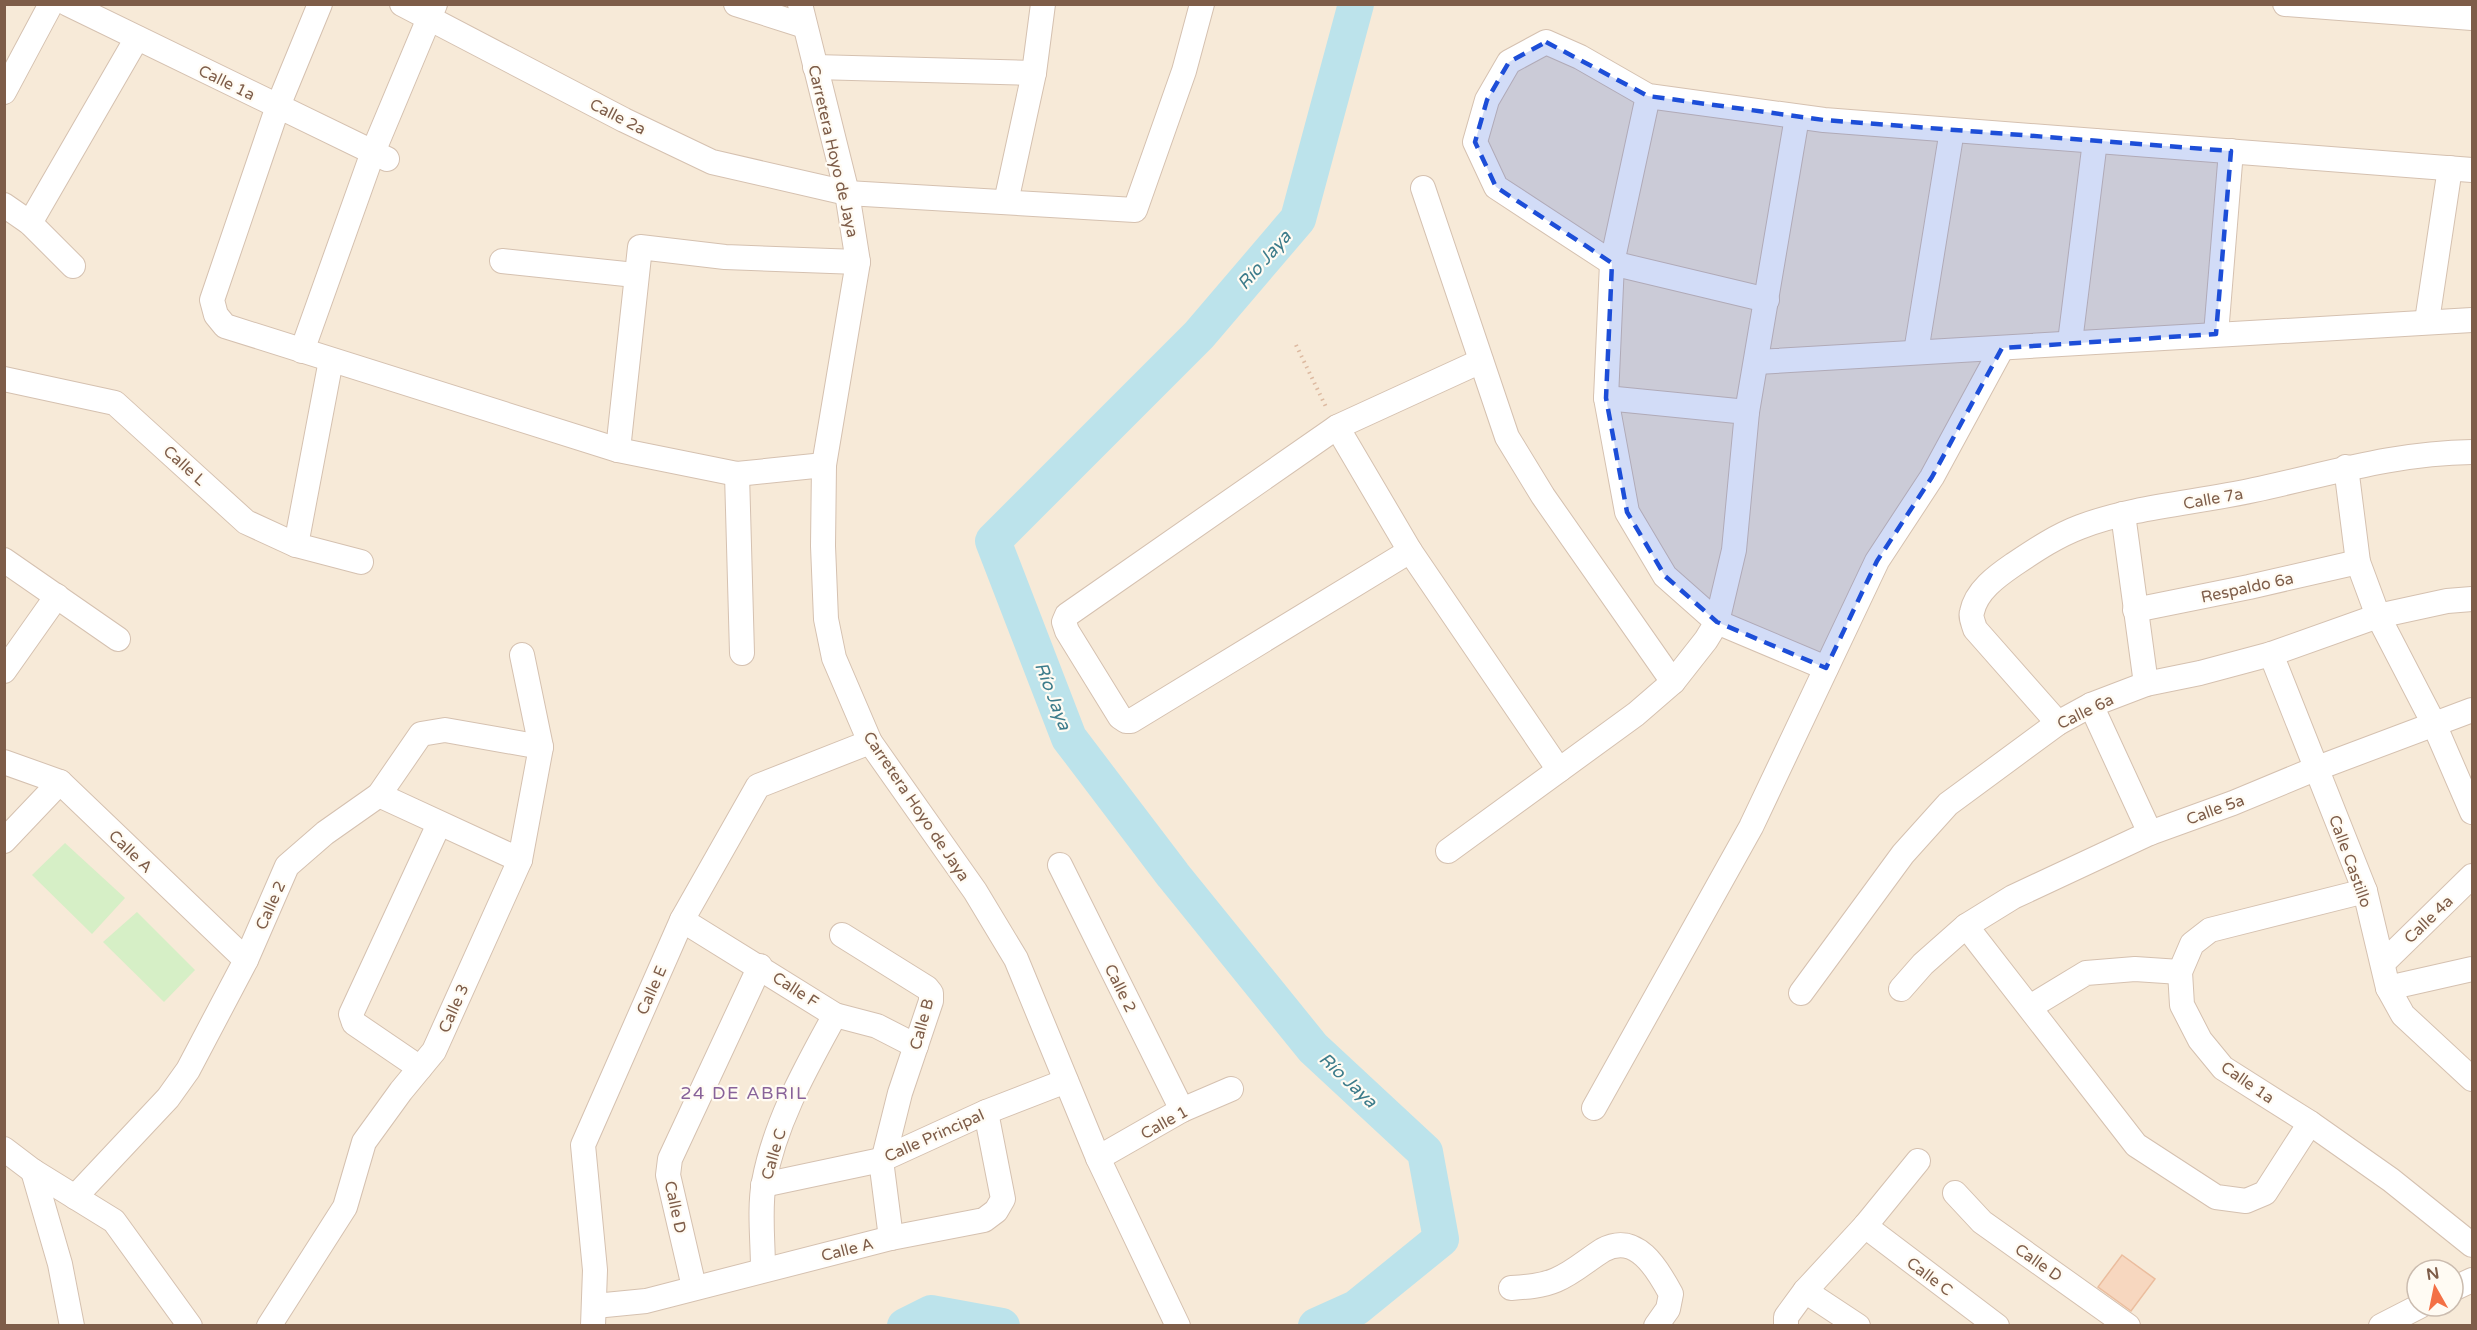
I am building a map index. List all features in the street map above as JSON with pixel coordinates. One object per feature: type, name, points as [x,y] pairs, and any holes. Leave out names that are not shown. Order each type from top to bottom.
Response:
[{"type":"street","points":[[4,92],[51,4]]},
{"type":"street","name":"Calle 1a","points":[[68,4],[380,155]]},
{"type":"street","points":[[320,4],[278,106],[212,300],[216,315],[225,326],[618,450],[737,474],[824,465]]},
{"type":"street","name":"Calle 2a","points":[[402,4],[433,12],[624,120],[712,162],[847,193],[1135,210],[1184,71],[1202,4]]},
{"type":"street","points":[[736,4],[802,15]]},
{"type":"street","points":[[1006,202],[1034,73],[1043,4]]},
{"type":"street","points":[[2285,4],[2472,18]]},
{"type":"street","points":[[303,351],[433,12]]},
{"type":"street","name":"Carretera Hoyo de Jaya","points":[[802,15],[847,193],[858,262],[824,465],[823,546],[826,619],[834,658],[870,742],[975,891],[1016,959],[1098,1158],[1178,1326]]},
{"type":"street","points":[[30,223],[137,38]]},
{"type":"street","points":[[1767,300],[1612,263],[1496,187],[1475,142],[1488,100],[1509,62],[1546,42],[1580,57],[1648,96],[1797,117],[2461,169],[2427,321]]},
{"type":"street","points":[[815,67],[1034,73]]},
{"type":"street","points":[[1648,96],[1612,263],[1606,398],[1627,512],[1665,576],[1718,622],[1826,668]]},
{"type":"street","points":[[1449,851],[1636,714],[1673,682],[1718,622],[1734,550],[1747,412],[1797,117]]},
{"type":"street","points":[[1917,352],[1952,130]]},
{"type":"street","points":[[2070,342],[2095,141]]},
{"type":"street","points":[[2216,334],[2231,151]]},
{"type":"street","points":[[1422,188],[1507,437],[1544,496],[1673,682]]},
{"type":"street","points":[[4,205],[30,223],[73,267]]},
{"type":"street","points":[[618,450],[638,249],[644,246],[725,257],[858,262]]},
{"type":"street","points":[[502,261],[635,275]]},
{"type":"street","points":[[1757,362],[2472,320]]},
{"type":"street","points":[[1594,1108],[1750,827],[1877,561],[1932,477],[2002,348]]},
{"type":"street","points":[[296,545],[331,360]]},
{"type":"street","points":[[1410,551],[1131,721],[1120,717],[1067,631],[1064,622],[1067,615],[1336,427],[1481,361]]},
{"type":"street","name":"Calle L","points":[[4,379],[115,403],[246,522],[296,545],[361,562]]},
{"type":"street","points":[[1606,398],[1747,412]]},
{"type":"street","points":[[1336,427],[1410,551],[1559,770]]},
{"type":"street","name":"Calle 7a","points":[[2058,723],[1975,629],[1971,613],[1990,582],[2041,546],[2079,527],[2123,514],[2254,490],[2346,467],[2436,452],[2472,452]]},
{"type":"street","points":[[2346,467],[2358,562],[2378,616],[2434,724],[2472,812]]},
{"type":"street","points":[[737,474],[742,653]]},
{"type":"street","points":[[2123,514],[2146,684]]},
{"type":"street","points":[[4,560],[118,639]]},
{"type":"street","name":"Respaldo 6a","points":[[2135,610],[2358,562]]},
{"type":"street","points":[[4,671],[57,596]]},
{"type":"street","name":"Calle 6a","points":[[1801,993],[1902,854],[1948,804],[2058,723],[2091,705],[2146,684],[2200,673],[2271,654],[2378,616],[2448,601],[2472,599]]},
{"type":"street","name":"Calle Castillo","points":[[2271,654],[2365,891],[2388,988],[2403,1015],[2472,1079]]},
{"type":"street","name":"Calle 3","points":[[268,1326],[345,1207],[364,1142],[434,1051],[520,860],[541,747],[522,655]]},
{"type":"street","points":[[2091,705],[2150,833]]},
{"type":"street","name":"Calle 5a","points":[[1901,989],[1923,964],[1966,926],[2013,897],[2150,833],[2472,710]]},
{"type":"street","name":"Calle 2","points":[[75,1197],[168,1098],[188,1070],[246,960],[287,866],[325,833],[379,795],[421,734],[445,730],[541,747]]},
{"type":"street","name":"Calle E","points":[[594,1316],[595,1270],[583,1145],[682,920],[758,786],[870,742]]},
{"type":"street","name":"Calle A","points":[[4,762],[60,782],[246,960]]},
{"type":"street","points":[[4,841],[60,782]]},
{"type":"street","points":[[379,795],[520,860]]},
{"type":"street","points":[[420,1068],[354,1023],[351,1014],[439,824]]},
{"type":"street","name":"Calle 2","points":[[1060,865],[1182,1110]]},
{"type":"street","name":"Calle 4a","points":[[2383,963],[2472,876]]},
{"type":"street","name":"Calle 1a","points":[[2365,891],[2210,930],[2192,944],[2180,972],[2182,1005],[2200,1040],[2223,1068],[2310,1123],[2391,1180],[2472,1245]]},
{"type":"street","name":"Calle F","points":[[682,920],[760,966],[836,1015],[877,1026],[916,1046]]},
{"type":"street","points":[[1966,926],[2136,1145],[2217,1197],[2246,1201],[2265,1193],[2310,1123]]},
{"type":"street","name":"Calle B","points":[[842,935],[927,988],[931,993],[931,1000],[900,1093],[882,1159],[891,1238]]},
{"type":"street","name":"Calle D","points":[[693,1287],[668,1175],[670,1159],[760,966]]},
{"type":"street","points":[[2030,1007],[2086,973],[2135,969],[2180,972]]},
{"type":"street","points":[[2388,988],[2472,969]]},
{"type":"street","name":"Calle C","points":[[763,1269],[764,1185],[773,1144],[800,1080],[836,1015]]},
{"type":"street","name":"Calle Principal","points":[[764,1185],[882,1159],[986,1112],[1066,1081]]},
{"type":"street","name":"Calle 1","points":[[1098,1158],[1182,1110],[1231,1089]]},
{"type":"street","name":"Calle A","points":[[594,1316],[763,1269],[891,1238],[984,1220],[996,1211],[1003,1199],[986,1112]]},
{"type":"street","points":[[4,1149],[33,1172],[114,1221],[190,1326]]},
{"type":"street","points":[[1786,1326],[1786,1317],[1804,1291],[1865,1226],[1918,1161]]},
{"type":"street","points":[[33,1172],[60,1264],[72,1326]]},
{"type":"street","name":"Calle D","points":[[1954,1193],[1982,1222],[2128,1326]]},
{"type":"street","name":"Calle C","points":[[1865,1226],[1996,1326]]},
{"type":"street","points":[[1511,1288],[1528,1287],[1557,1280],[1604,1250],[1623,1244],[1636,1248],[1646,1258],[1671,1293],[1668,1308],[1656,1326]]},
{"type":"street","points":[[1804,1291],[1858,1326]]},
{"type":"street","points":[[2381,1326],[2405,1314]]},
{"type":"path","points":[[1296,345],[1336,427]]},
{"type":"highlighted area","points":[[1546,42],[1648,96],[1824,120],[2231,151],[2216,334],[2002,348],[1932,477],[1877,561],[1826,668],[1717,622],[1665,576],[1627,512],[1606,398],[1612,263],[1496,187],[1475,142],[1487,100],[1509,62]]},
{"type":"shaded area","points":[[5,5],[2472,5],[2472,1325],[5,1326]]},
{"type":"green space","points":[[65,843],[125,898],[92,934],[32,875]]},
{"type":"green space","points":[[137,912],[195,970],[164,1002],[103,942]]},
{"type":"building","points":[[2122,1255],[2155,1279],[2131,1311],[2098,1287]]},
{"type":"waterway","name":"Río Jaya","points":[[1316,1326],[1356,1308],[1441,1239],[1425,1152],[1313,1048],[1173,875],[1069,738],[993,541],[1199,335],[1298,219],[1356,4]]},
{"type":"waterway","name":"Río Jaya","points":[[905,1326],[931,1313],[1002,1326]]},
{"type":"district","name":"24 DE ABRIL","points":[[744,1093]]}]
